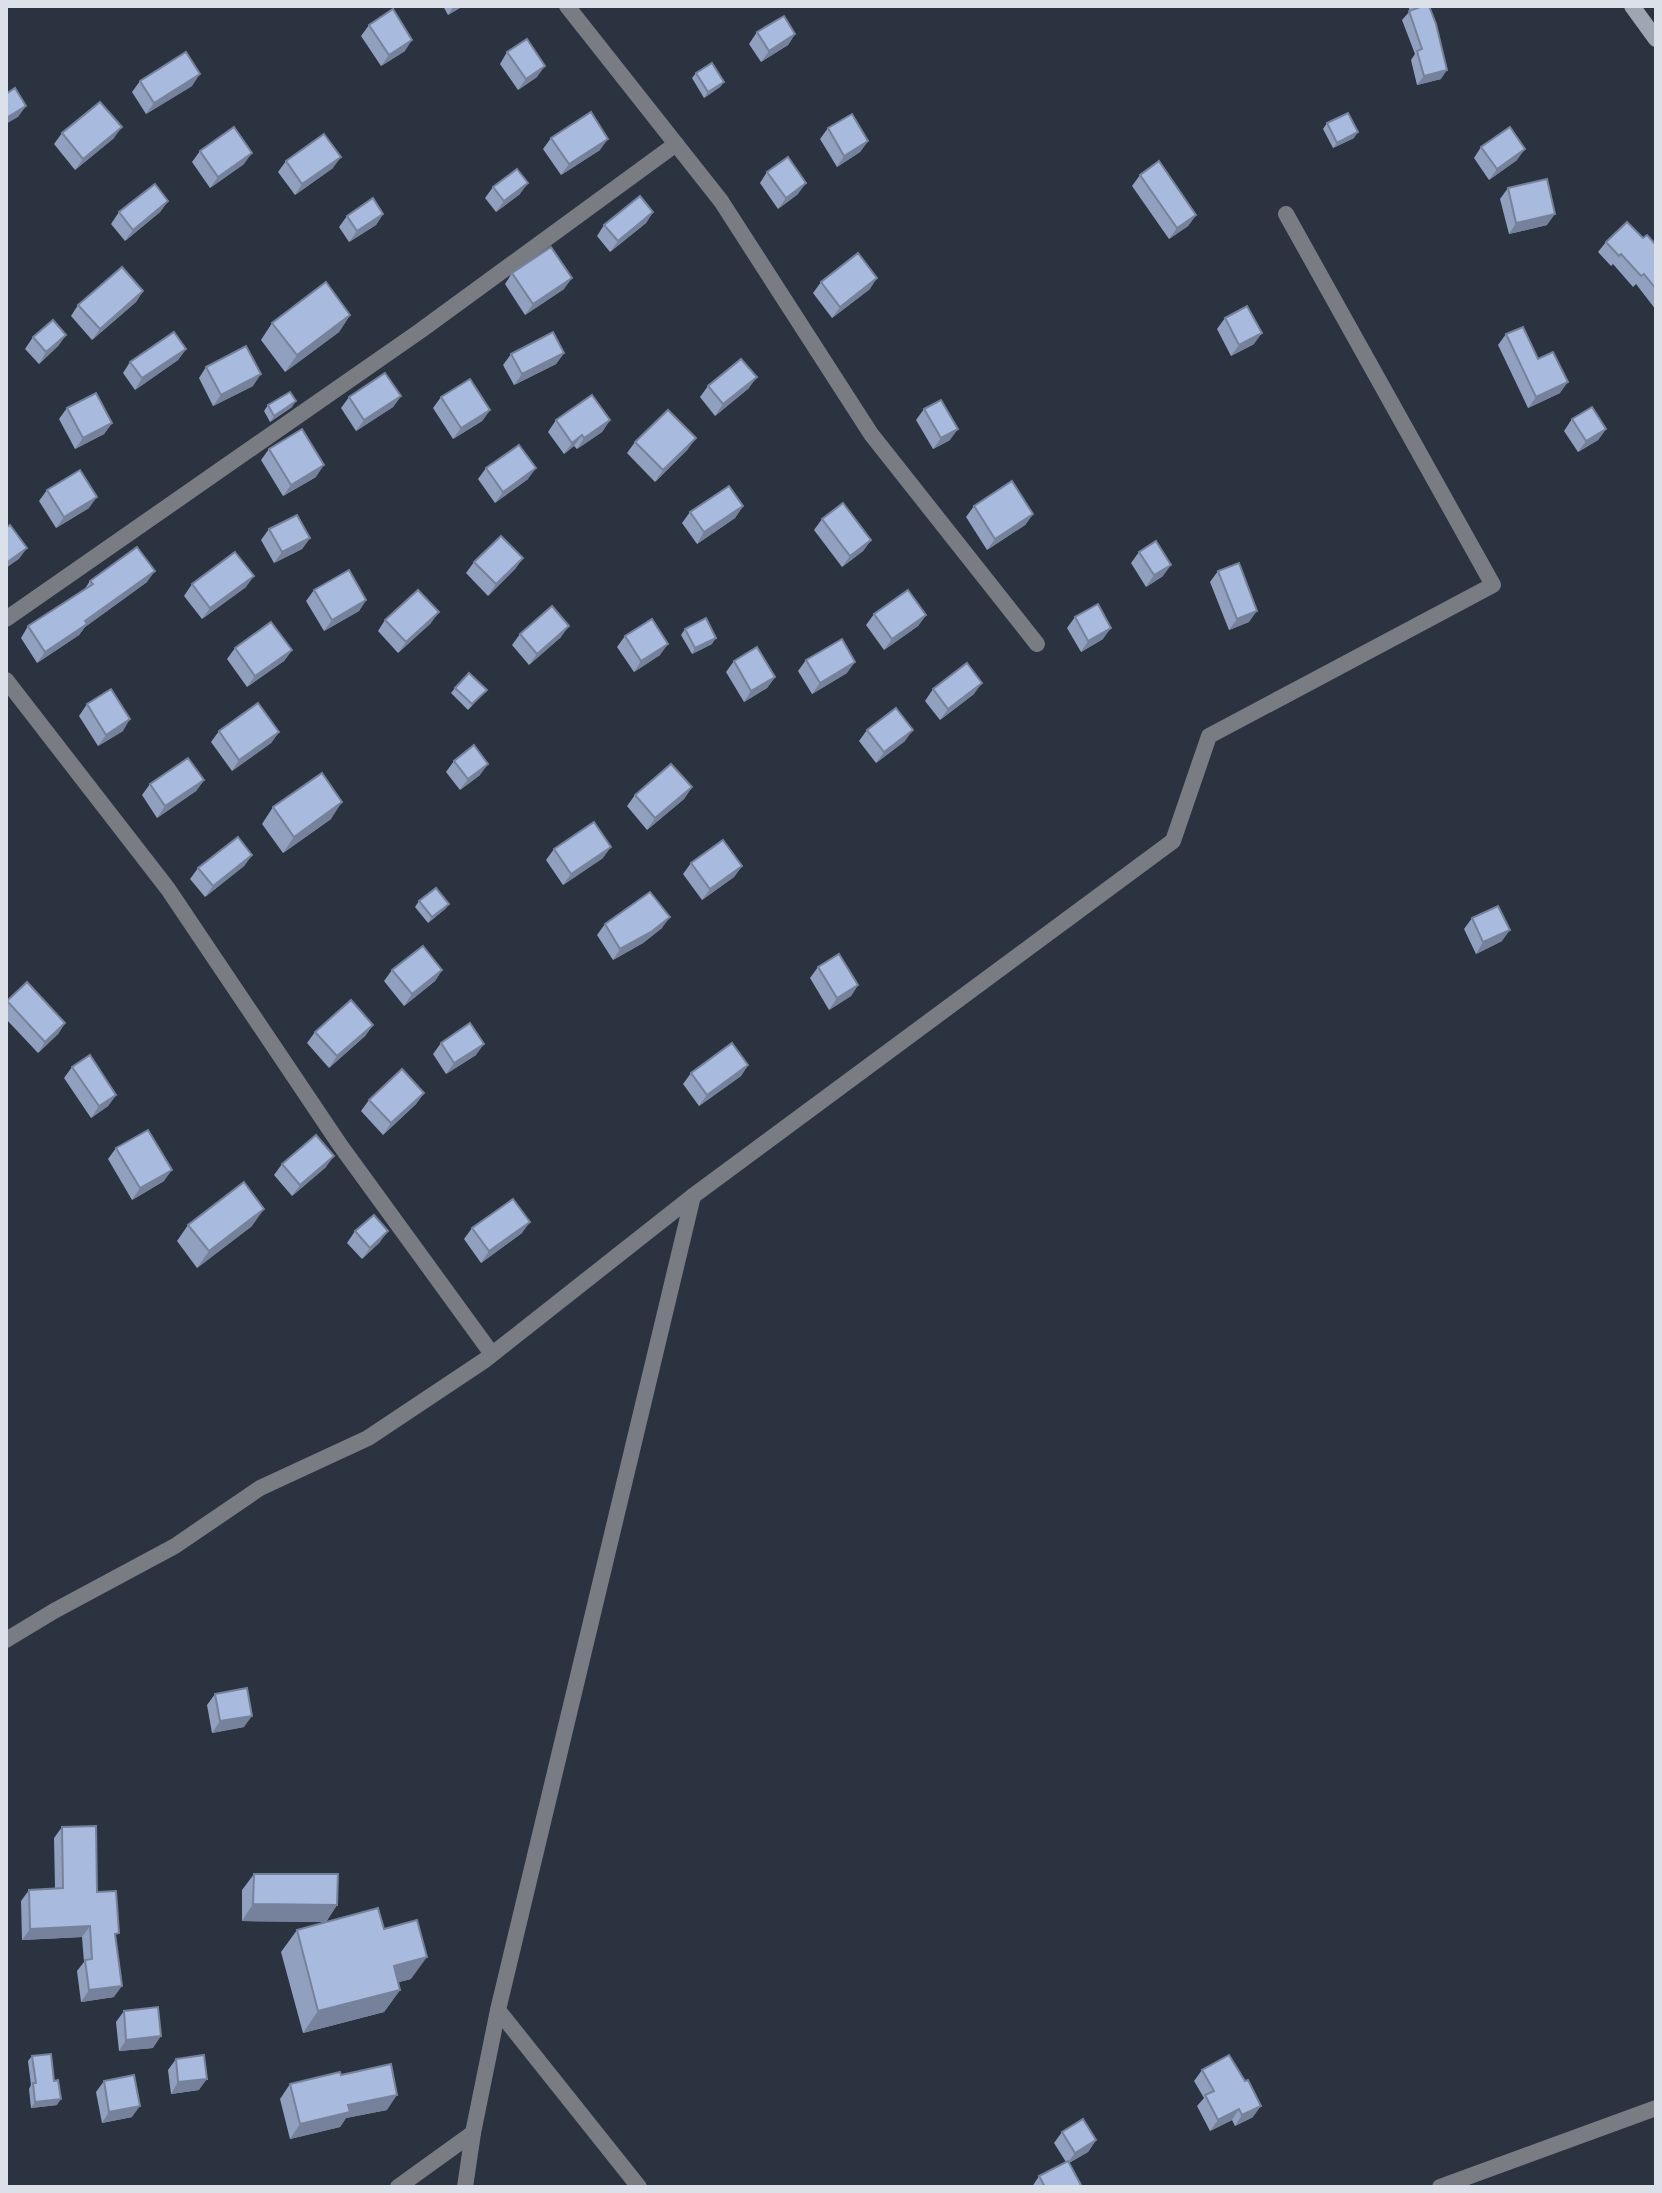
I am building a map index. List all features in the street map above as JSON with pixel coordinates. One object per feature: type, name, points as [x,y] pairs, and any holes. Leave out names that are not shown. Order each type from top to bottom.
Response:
[{"type":"street","points":[[567,6],[721,201],[871,434],[1037,644]]},
{"type":"street","points":[[1632,6],[1656,39]]},
{"type":"street","points":[[6,619],[420,331],[676,144]]},
{"type":"street","points":[[6,1640],[175,1546],[260,1488],[368,1438],[492,1354],[693,1196],[1173,841],[1209,736],[1493,585],[1286,214]]},
{"type":"street","points":[[6,680],[168,889],[340,1145],[492,1354]]},
{"type":"street","points":[[465,2187],[498,2010],[693,1196]]},
{"type":"street","points":[[498,2010],[639,2187]]},
{"type":"street","points":[[1440,2187],[1656,2108]]},
{"type":"street","points":[[398,2187],[473,2133]]},
{"type":"building","points":[[1429,6],[1436,24],[1447,70],[1424,76],[1417,51],[1422,49],[1409,11]]},
{"type":"building","points":[[393,9],[412,40],[389,55],[369,25]]},
{"type":"building","points":[[784,16],[795,34],[769,51],[757,32]]},
{"type":"building","points":[[527,39],[545,66],[526,79],[507,52]]},
{"type":"building","points":[[186,52],[200,74],[154,103],[140,81]]},
{"type":"building","points":[[712,63],[724,82],[708,92],[696,73]]},
{"type":"building","points":[[15,88],[26,106],[6,118],[6,94]]},
{"type":"building","points":[[100,102],[122,127],[83,159],[62,133]]},
{"type":"building","points":[[591,112],[608,139],[569,164],[551,138]]},
{"type":"building","points":[[1348,113],[1358,132],[1337,143],[1327,123]]},
{"type":"building","points":[[852,114],[868,141],[844,156],[828,128]]},
{"type":"building","points":[[234,127],[252,153],[218,177],[200,151]]},
{"type":"building","points":[[1510,127],[1525,149],[1497,169],[1481,147]]},
{"type":"building","points":[[324,134],[341,157],[302,184],[286,161]]},
{"type":"building","points":[[788,157],[806,183],[786,198],[767,172]]},
{"type":"building","points":[[1159,161],[1196,215],[1177,228],[1140,175]]},
{"type":"building","points":[[517,169],[528,183],[504,201],[493,187]]},
{"type":"building","points":[[1547,179],[1555,214],[1516,223],[1508,188]]},
{"type":"building","points":[[155,184],[168,201],[133,230],[119,212]]},
{"type":"building","points":[[640,196],[653,212],[618,241],[604,225]]},
{"type":"building","points":[[373,198],[383,214],[357,231],[347,216]]},
{"type":"building","points":[[1627,222],[1643,238],[1647,235],[1656,245],[1656,289],[1644,274],[1641,276],[1606,242]]},
{"type":"building","points":[[551,247],[572,278],[533,304],[512,273]]},
{"type":"building","points":[[858,253],[877,278],[840,307],[821,282]]},
{"type":"building","points":[[122,267],[143,291],[100,329],[78,305]]},
{"type":"building","points":[[326,282],[350,315],[297,355],[272,323]]},
{"type":"building","points":[[1247,306],[1262,333],[1239,345],[1225,318]]},
{"type":"building","points":[[53,320],[66,335],[46,352],[33,337]]},
{"type":"building","points":[[1523,327],[1538,359],[1553,352],[1568,382],[1536,397],[1506,334]]},
{"type":"building","points":[[174,332],[186,349],[142,378],[130,362]]},
{"type":"building","points":[[553,332],[564,353],[522,374],[511,354]]},
{"type":"building","points":[[246,346],[261,374],[221,395],[206,367]]},
{"type":"building","points":[[741,359],[757,377],[723,404],[708,386]]},
{"type":"building","points":[[385,373],[401,396],[364,420],[349,397]]},
{"type":"building","points":[[470,379],[490,410],[461,428],[441,397]]},
{"type":"building","points":[[290,392],[296,401],[274,416],[268,405]]},
{"type":"building","points":[[96,393],[112,423],[83,438],[67,408]]},
{"type":"building","points":[[592,395],[610,420],[572,443],[556,420]]},
{"type":"building","points":[[941,400],[958,429],[941,438],[924,409]]},
{"type":"building","points":[[1592,407],[1606,429],[1586,441],[1572,419]]},
{"type":"building","points":[[668,410],[696,438],[663,470],[635,442]]},
{"type":"building","points":[[302,429],[324,465],[291,485],[269,449]]},
{"type":"building","points":[[519,445],[536,468],[503,492],[486,468]]},
{"type":"building","points":[[80,470],[97,497],[64,517],[47,490]]},
{"type":"building","points":[[1012,481],[1033,514],[995,539],[974,506]]},
{"type":"building","points":[[729,486],[743,506],[704,532],[690,512]]},
{"type":"building","points":[[843,503],[871,540],[850,556],[822,519]]},
{"type":"building","points":[[297,515],[310,538],[282,552],[269,529]]},
{"type":"building","points":[[10,525],[27,548],[6,563],[6,528]]},
{"type":"building","points":[[501,536],[523,558],[496,584],[474,562]]},
{"type":"building","points":[[1156,541],[1171,565],[1154,575],[1139,552]]},
{"type":"building","points":[[137,547],[155,571],[45,652],[28,626],[93,584],[90,581]]},
{"type":"building","points":[[235,552],[254,576],[210,608],[192,584]]},
{"type":"building","points":[[1239,563],[1257,611],[1237,619],[1218,571]]},
{"type":"building","points":[[349,570],[366,600],[332,620],[314,590]]},
{"type":"building","points":[[418,590],[439,612],[406,642],[385,620]]},
{"type":"building","points":[[908,590],[926,615],[892,639],[874,614]]},
{"type":"building","points":[[1098,604],[1111,628],[1088,641],[1075,617]]},
{"type":"building","points":[[552,606],[569,626],[537,654],[520,634]]},
{"type":"building","points":[[706,618],[716,638],[695,648],[685,629]]},
{"type":"building","points":[[652,619],[668,644],[641,661],[625,636]]},
{"type":"building","points":[[271,622],[292,650],[255,676],[235,648]]},
{"type":"building","points":[[842,639],[855,662],[820,683],[806,660]]},
{"type":"building","points":[[757,647],[775,677],[751,691],[734,661]]},
{"type":"building","points":[[967,663],[982,683],[948,709],[933,689]]},
{"type":"building","points":[[469,673],[487,690],[472,704],[455,688]]},
{"type":"building","points":[[111,689],[130,719],[106,735],[87,704]]},
{"type":"building","points":[[258,703],[279,732],[239,760],[219,731]]},
{"type":"building","points":[[896,708],[913,730],[884,752],[867,730]]},
{"type":"building","points":[[474,745],[488,764],[468,779],[454,761]]},
{"type":"building","points":[[188,758],[204,780],[165,806],[150,784]]},
{"type":"building","points":[[671,764],[692,787],[655,818],[635,795]]},
{"type":"building","points":[[322,773],[342,802],[294,837],[273,807]]},
{"type":"building","points":[[594,822],[611,847],[571,874],[554,849]]},
{"type":"building","points":[[238,837],[252,855],[213,886],[198,868]]},
{"type":"building","points":[[723,840],[742,866],[710,889],[691,863]]},
{"type":"building","points":[[436,888],[449,904],[432,917],[419,901]]},
{"type":"building","points":[[650,892],[670,917],[620,949],[605,924]]},
{"type":"building","points":[[1498,906],[1510,930],[1483,942],[1472,918]]},
{"type":"building","points":[[423,946],[442,970],[412,994],[392,970]]},
{"type":"building","points":[[839,954],[858,985],[837,998],[818,967]]},
{"type":"building","points":[[27,982],[65,1023],[45,1042],[7,1001]]},
{"type":"building","points":[[351,1000],[373,1025],[337,1056],[315,1032]]},
{"type":"building","points":[[470,1023],[484,1044],[454,1063],[441,1043]]},
{"type":"building","points":[[732,1043],[748,1065],[707,1095],[691,1073]]},
{"type":"building","points":[[90,1055],[116,1095],[99,1106],[72,1067]]},
{"type":"building","points":[[402,1069],[424,1093],[391,1123],[369,1100]]},
{"type":"building","points":[[148,1130],[172,1170],[140,1188],[116,1148]]},
{"type":"building","points":[[316,1135],[334,1156],[300,1185],[282,1164]]},
{"type":"building","points":[[244,1182],[264,1209],[209,1251],[188,1225]]},
{"type":"building","points":[[513,1199],[530,1222],[489,1251],[472,1228]]},
{"type":"building","points":[[374,1215],[388,1231],[370,1248],[355,1231]]},
{"type":"building","points":[[247,1688],[252,1716],[220,1721],[215,1694]]},
{"type":"building","points":[[96,1826],[97,1892],[116,1891],[119,1933],[115,1934],[122,1986],[89,1990],[85,1960],[92,1959],[90,1926],[30,1929],[29,1890],[63,1888],[62,1827]]},
{"type":"building","points":[[254,1874],[338,1874],[337,1905],[253,1904]]},
{"type":"building","points":[[378,1908],[384,1929],[417,1920],[427,1957],[394,1966],[400,1990],[318,2011],[297,1930]]},
{"type":"building","points":[[158,2007],[161,2036],[126,2040],[124,2011]]},
{"type":"building","points":[[51,2054],[54,2081],[58,2080],[61,2099],[35,2102],[32,2056]]},
{"type":"building","points":[[204,2055],[207,2079],[178,2082],[176,2059]]},
{"type":"building","points":[[1229,2055],[1245,2081],[1248,2080],[1261,2106],[1242,2115],[1239,2109],[1218,2120],[1205,2095],[1214,2091],[1202,2070]]},
{"type":"building","points":[[391,2064],[397,2095],[348,2105],[350,2112],[300,2124],[290,2084]]},
{"type":"building","points":[[134,2075],[140,2106],[109,2112],[104,2081]]},
{"type":"building","points":[[1083,2119],[1096,2140],[1075,2153],[1062,2132]]},
{"type":"building","points":[[1068,2161],[1081,2185],[1045,2187],[1039,2176]]}]
